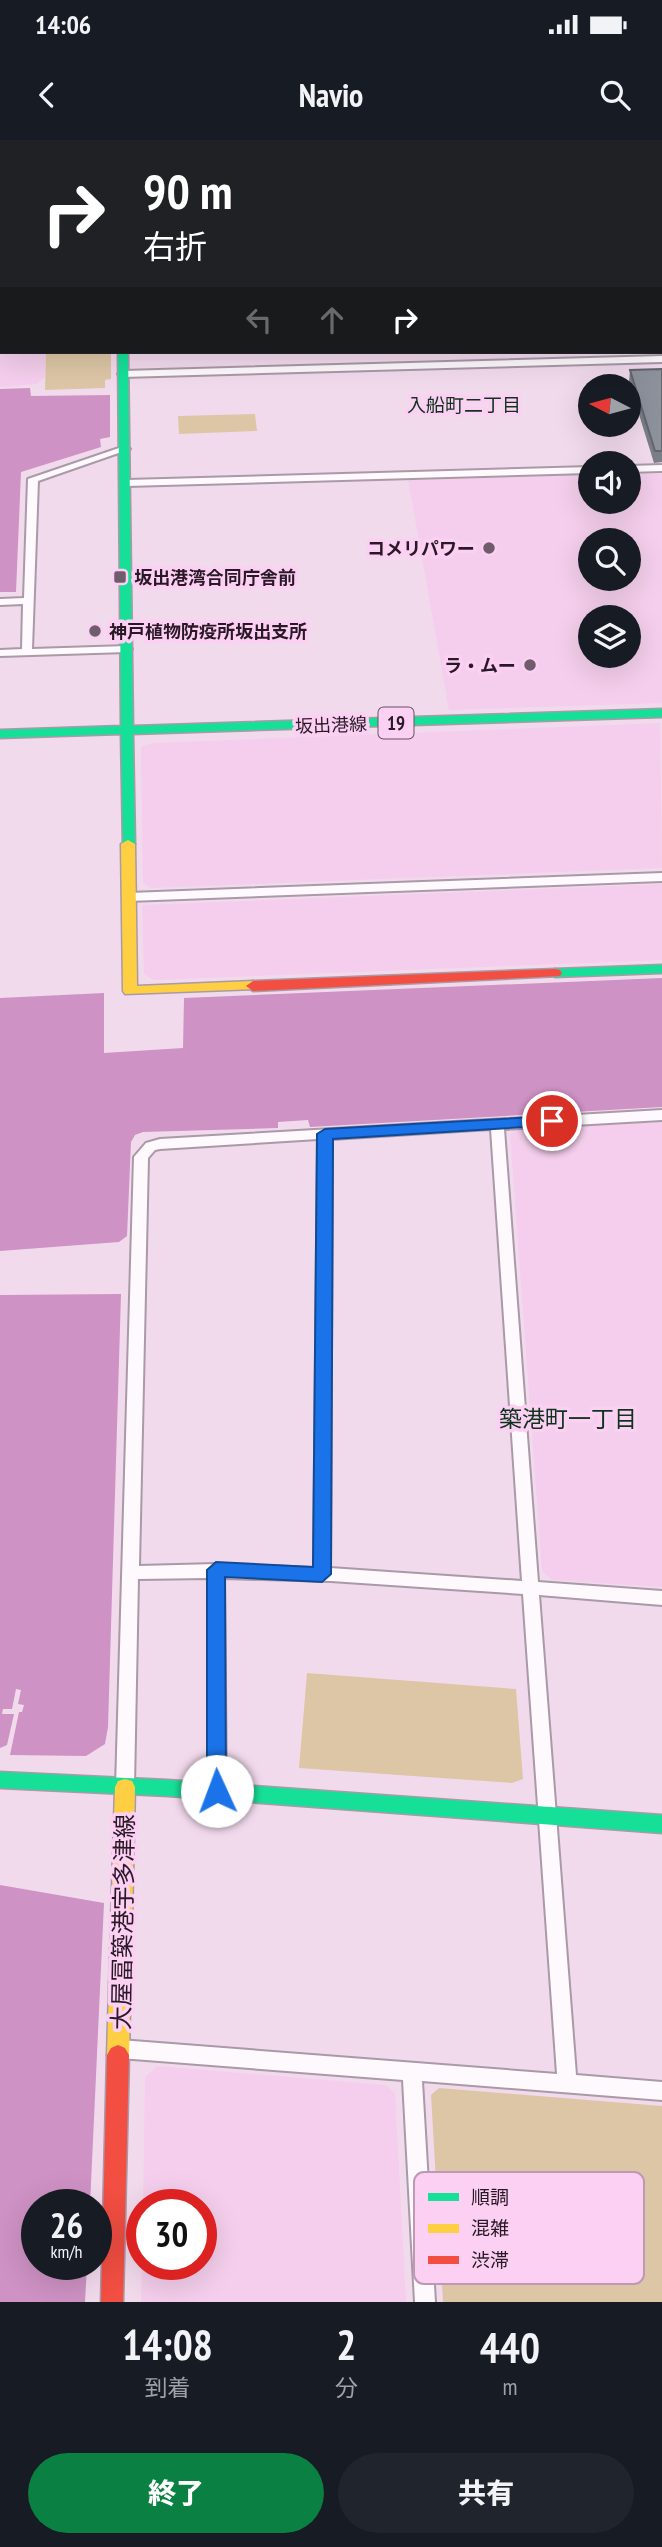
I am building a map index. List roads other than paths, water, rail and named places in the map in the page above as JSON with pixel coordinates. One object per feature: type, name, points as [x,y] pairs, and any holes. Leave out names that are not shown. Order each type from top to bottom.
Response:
[{"type":"street","points":[[123,354],[127,483],[130,991],[662,969]]},
{"type":"street","points":[[123,374],[662,359]]},
{"type":"street","points":[[27,652],[33,479],[125,449]]},
{"type":"street","points":[[641,469],[662,468]]},
{"type":"street","points":[[127,483],[578,470]]},
{"type":"street","points":[[0,601],[28,601]]},
{"type":"street","points":[[0,653],[127,649]]},
{"type":"street","name":"坂出港線","points":[[0,734],[662,713]]},
{"type":"street","points":[[129,897],[662,877]]},
{"type":"street","points":[[0,1780],[125,1787],[123,1754],[132,1573],[141,1157],[151,1146],[662,1115]]},
{"type":"street","points":[[497,1124],[567,2084]]},
{"type":"street","points":[[322,1574],[325,1134]]},
{"type":"street","points":[[132,1573],[216,1570],[322,1574],[662,1598]]},
{"type":"street","points":[[216,1570],[217,1791]]},
{"type":"street","name":"大屋冨築港宇多津線","points":[[112,2302],[125,1787],[217,1791],[662,1824]]},
{"type":"street","points":[[120,2049],[662,2091]]},
{"type":"street","points":[[412,2072],[418,2172]]},
{"type":"street","points":[[424,2284],[425,2302]]},
{"type":"place","name":"コメリパワー","points":[[489,548]]},
{"type":"place","name":"坂出港湾合同庁舎前","points":[[120,577]]},
{"type":"place","name":"神戸植物防疫所坂出支所","points":[[95,631]]},
{"type":"place","name":"ラ・ムー","points":[[530,665]]},
{"type":"district","name":"入船町二丁目","points":[[464,405]]},
{"type":"district","name":"築港町一丁目","points":[[568,1418]]}]
